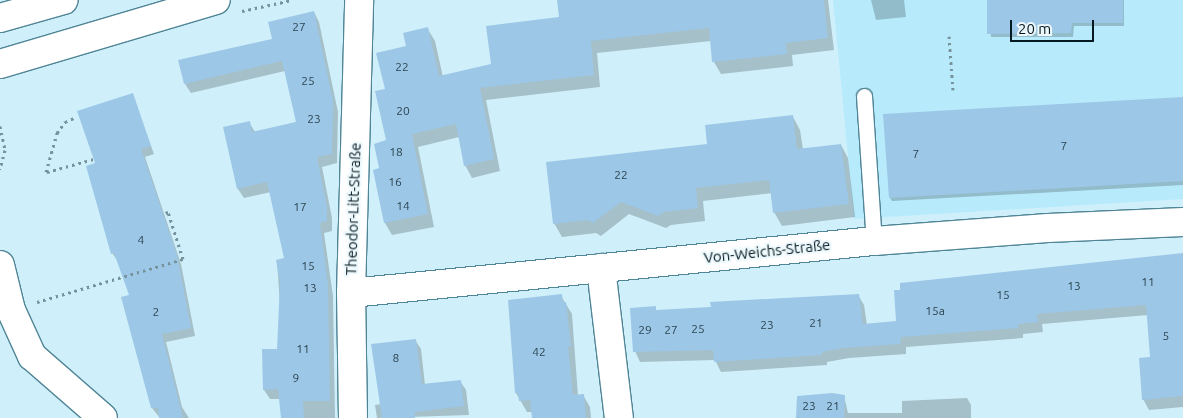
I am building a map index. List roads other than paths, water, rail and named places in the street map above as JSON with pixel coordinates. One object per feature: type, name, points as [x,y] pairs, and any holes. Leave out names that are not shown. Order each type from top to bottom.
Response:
[{"type":"street","points":[[0,18],[64,0]]},
{"type":"street","points":[[0,64],[216,0]]},
{"type":"street","name":"Theodor-Litt-Straße","points":[[353,418],[351,293],[359,0]]},
{"type":"street","name":"Von-Weichs-Straße","points":[[351,293],[874,241],[1048,228],[1183,222]]},
{"type":"street","points":[[0,265],[10,310],[32,356],[104,418]]},
{"type":"street","points":[[601,268],[619,418]]},
{"type":"lane","points":[[864,96],[874,241]]}]
